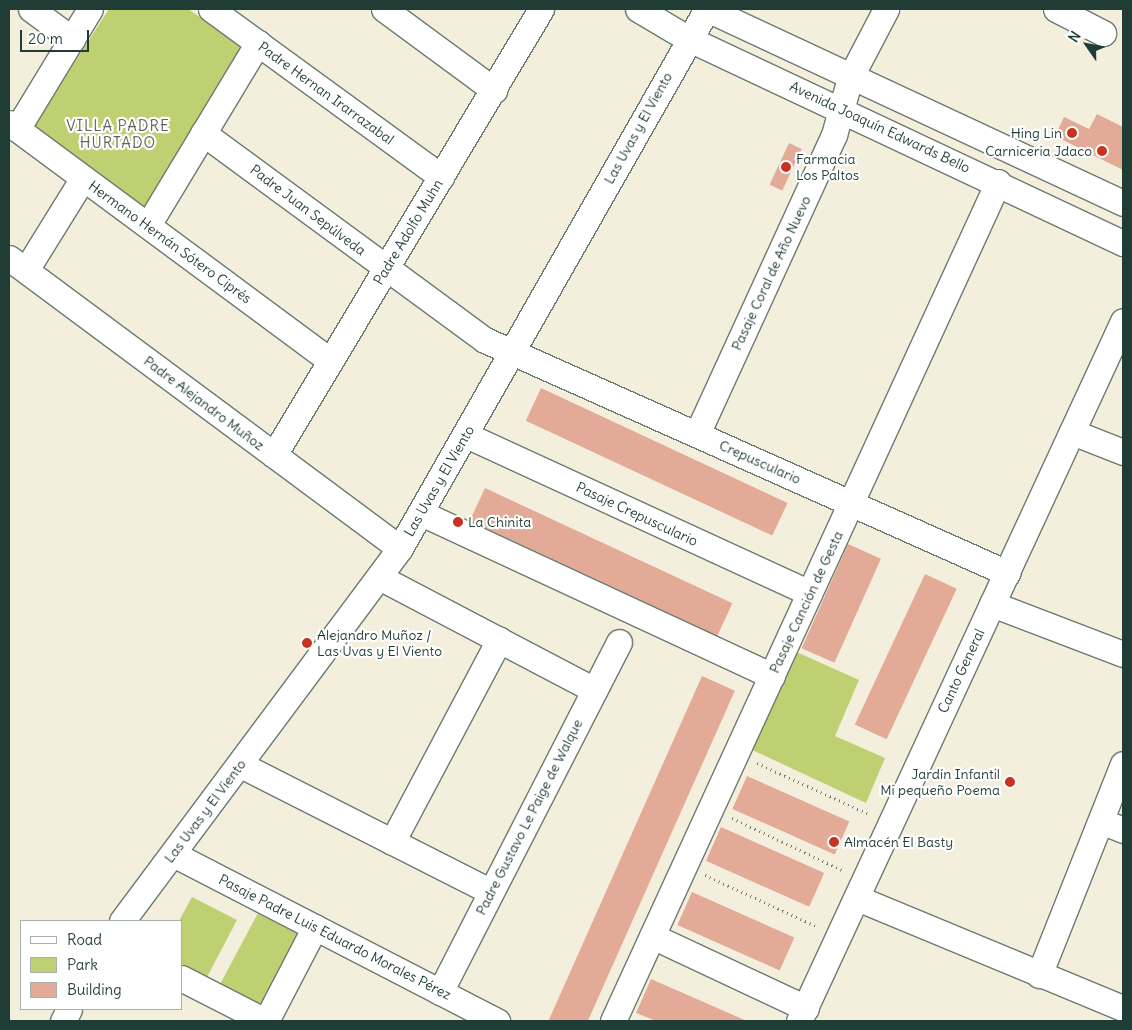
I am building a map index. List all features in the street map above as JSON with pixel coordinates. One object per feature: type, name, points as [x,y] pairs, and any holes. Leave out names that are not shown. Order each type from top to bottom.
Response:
[{"type":"street","points":[[31,9],[72,39]]},
{"type":"street","points":[[13,126],[90,9]]},
{"type":"street","name":"Padre Hernan Irarrazabal","points":[[211,9],[441,178]]},
{"type":"street","points":[[384,9],[494,90]]},
{"type":"street","name":"Padre Adolfo Muhn","points":[[274,455],[541,9]]},
{"type":"street","name":"Avenida Joaquín Edwards Bello","points":[[638,9],[687,38],[998,182],[1123,243]]},
{"type":"street","points":[[707,9],[850,78],[1123,203]]},
{"type":"street","name":"Las Uvas y El Viento","points":[[123,920],[241,765],[380,578],[400,548],[466,435],[687,38],[707,9]]},
{"type":"street","name":"Pasaje Coral de Año Nuevo","points":[[697,434],[834,135],[850,78],[886,9]]},
{"type":"street","points":[[1056,9],[1103,34]]},
{"type":"street","points":[[148,225],[258,43]]},
{"type":"street","name":"Hermano Hernán Sótero Ciprés","points":[[13,126],[331,361]]},
{"type":"street","name":"Padre Juan Sepúlveda","points":[[203,133],[485,340],[512,351]]},
{"type":"street","points":[[17,264],[83,178]]},
{"type":"street","name":"Pasaje Canción de Gesta","points":[[613,1021],[998,182]]},
{"type":"street","name":"Padre Alejandro Muñoz","points":[[17,264],[400,548]]},
{"type":"street","name":"Canto General","points":[[802,1014],[1123,321]]},
{"type":"street","name":"Crepusculario","points":[[512,351],[1007,573]]},
{"type":"street","points":[[1072,432],[1123,452]]},
{"type":"street","name":"Pasaje Crepusculario","points":[[466,435],[809,593]]},
{"type":"street","points":[[421,513],[772,676]]},
{"type":"street","points":[[380,578],[594,690]]},
{"type":"street","points":[[992,604],[1123,654]]},
{"type":"street","points":[[392,842],[499,640]]},
{"type":"street","name":"Padre Gustavo Le Paige de Walque","points":[[440,992],[619,642]]},
{"type":"street","points":[[1039,974],[1123,764]]},
{"type":"street","points":[[241,765],[491,892]]},
{"type":"street","points":[[1101,820],[1123,830]]},
{"type":"street","name":"Pasaje Padre Luis Eduardo Morales Pérez","points":[[173,854],[495,1021]]},
{"type":"street","points":[[861,889],[1039,974],[1123,1008]]},
{"type":"street","points":[[182,979],[266,1021],[315,927]]},
{"type":"street","points":[[652,936],[802,1014]]},
{"type":"path","points":[[736,753],[890,824]]},
{"type":"path","points":[[711,808],[861,889]]},
{"type":"path","points":[[684,866],[839,937]]},
{"type":"green space","points":[[109,9],[188,9],[244,47],[147,213],[30,131]]},
{"type":"green space","points":[[792,650],[859,680],[835,736],[885,758],[866,803],[748,748]]},
{"type":"green space","points":[[192,897],[237,920],[207,977],[182,964],[182,920],[180,920]]},
{"type":"green space","points":[[259,911],[305,935],[266,1009],[220,984]]},
{"type":"building","points":[[1097,114],[1123,127],[1123,170],[1055,136],[1064,117],[1089,129]]},
{"type":"building","name":"Farmacia Los Paltos","points":[[789,143],[802,149],[782,191],[770,185]]},
{"type":"building","points":[[541,388],[788,503],[772,536],[526,421]]},
{"type":"building","points":[[485,488],[732,603],[717,636],[470,521]]},
{"type":"building","points":[[848,544],[881,559],[835,663],[802,648]]},
{"type":"building","points":[[925,574],[957,589],[887,739],[855,724]]},
{"type":"building","points":[[702,676],[735,691],[588,1021],[548,1021]]},
{"type":"building","points":[[747,776],[849,822],[835,854],[732,809]]},
{"type":"building","points":[[721,827],[824,873],[809,907],[706,861]]},
{"type":"building","points":[[692,892],[794,938],[780,970],[677,925]]},
{"type":"building","points":[[651,979],[747,1021],[656,1021],[636,1013]]},
{"type":"place","name":"Hing Lin","points":[[1072,133]]},
{"type":"place","name":"Carniceria Jdaco","points":[[1102,151]]},
{"type":"place","name":"Farmacia Los Paltos","points":[[786,167]]},
{"type":"place","name":"La Chinita","points":[[458,522]]},
{"type":"place","name":"Alejandro Muñoz / Las Uvas y El Viento","points":[[307,643]]},
{"type":"place","name":"Jardín Infantil Mi pequeño Poema","points":[[1010,782]]},
{"type":"place","name":"Almacén El Basty","points":[[834,842]]},
{"type":"district","name":"VILLA PADRE HURTADO","points":[[118,134]]}]
